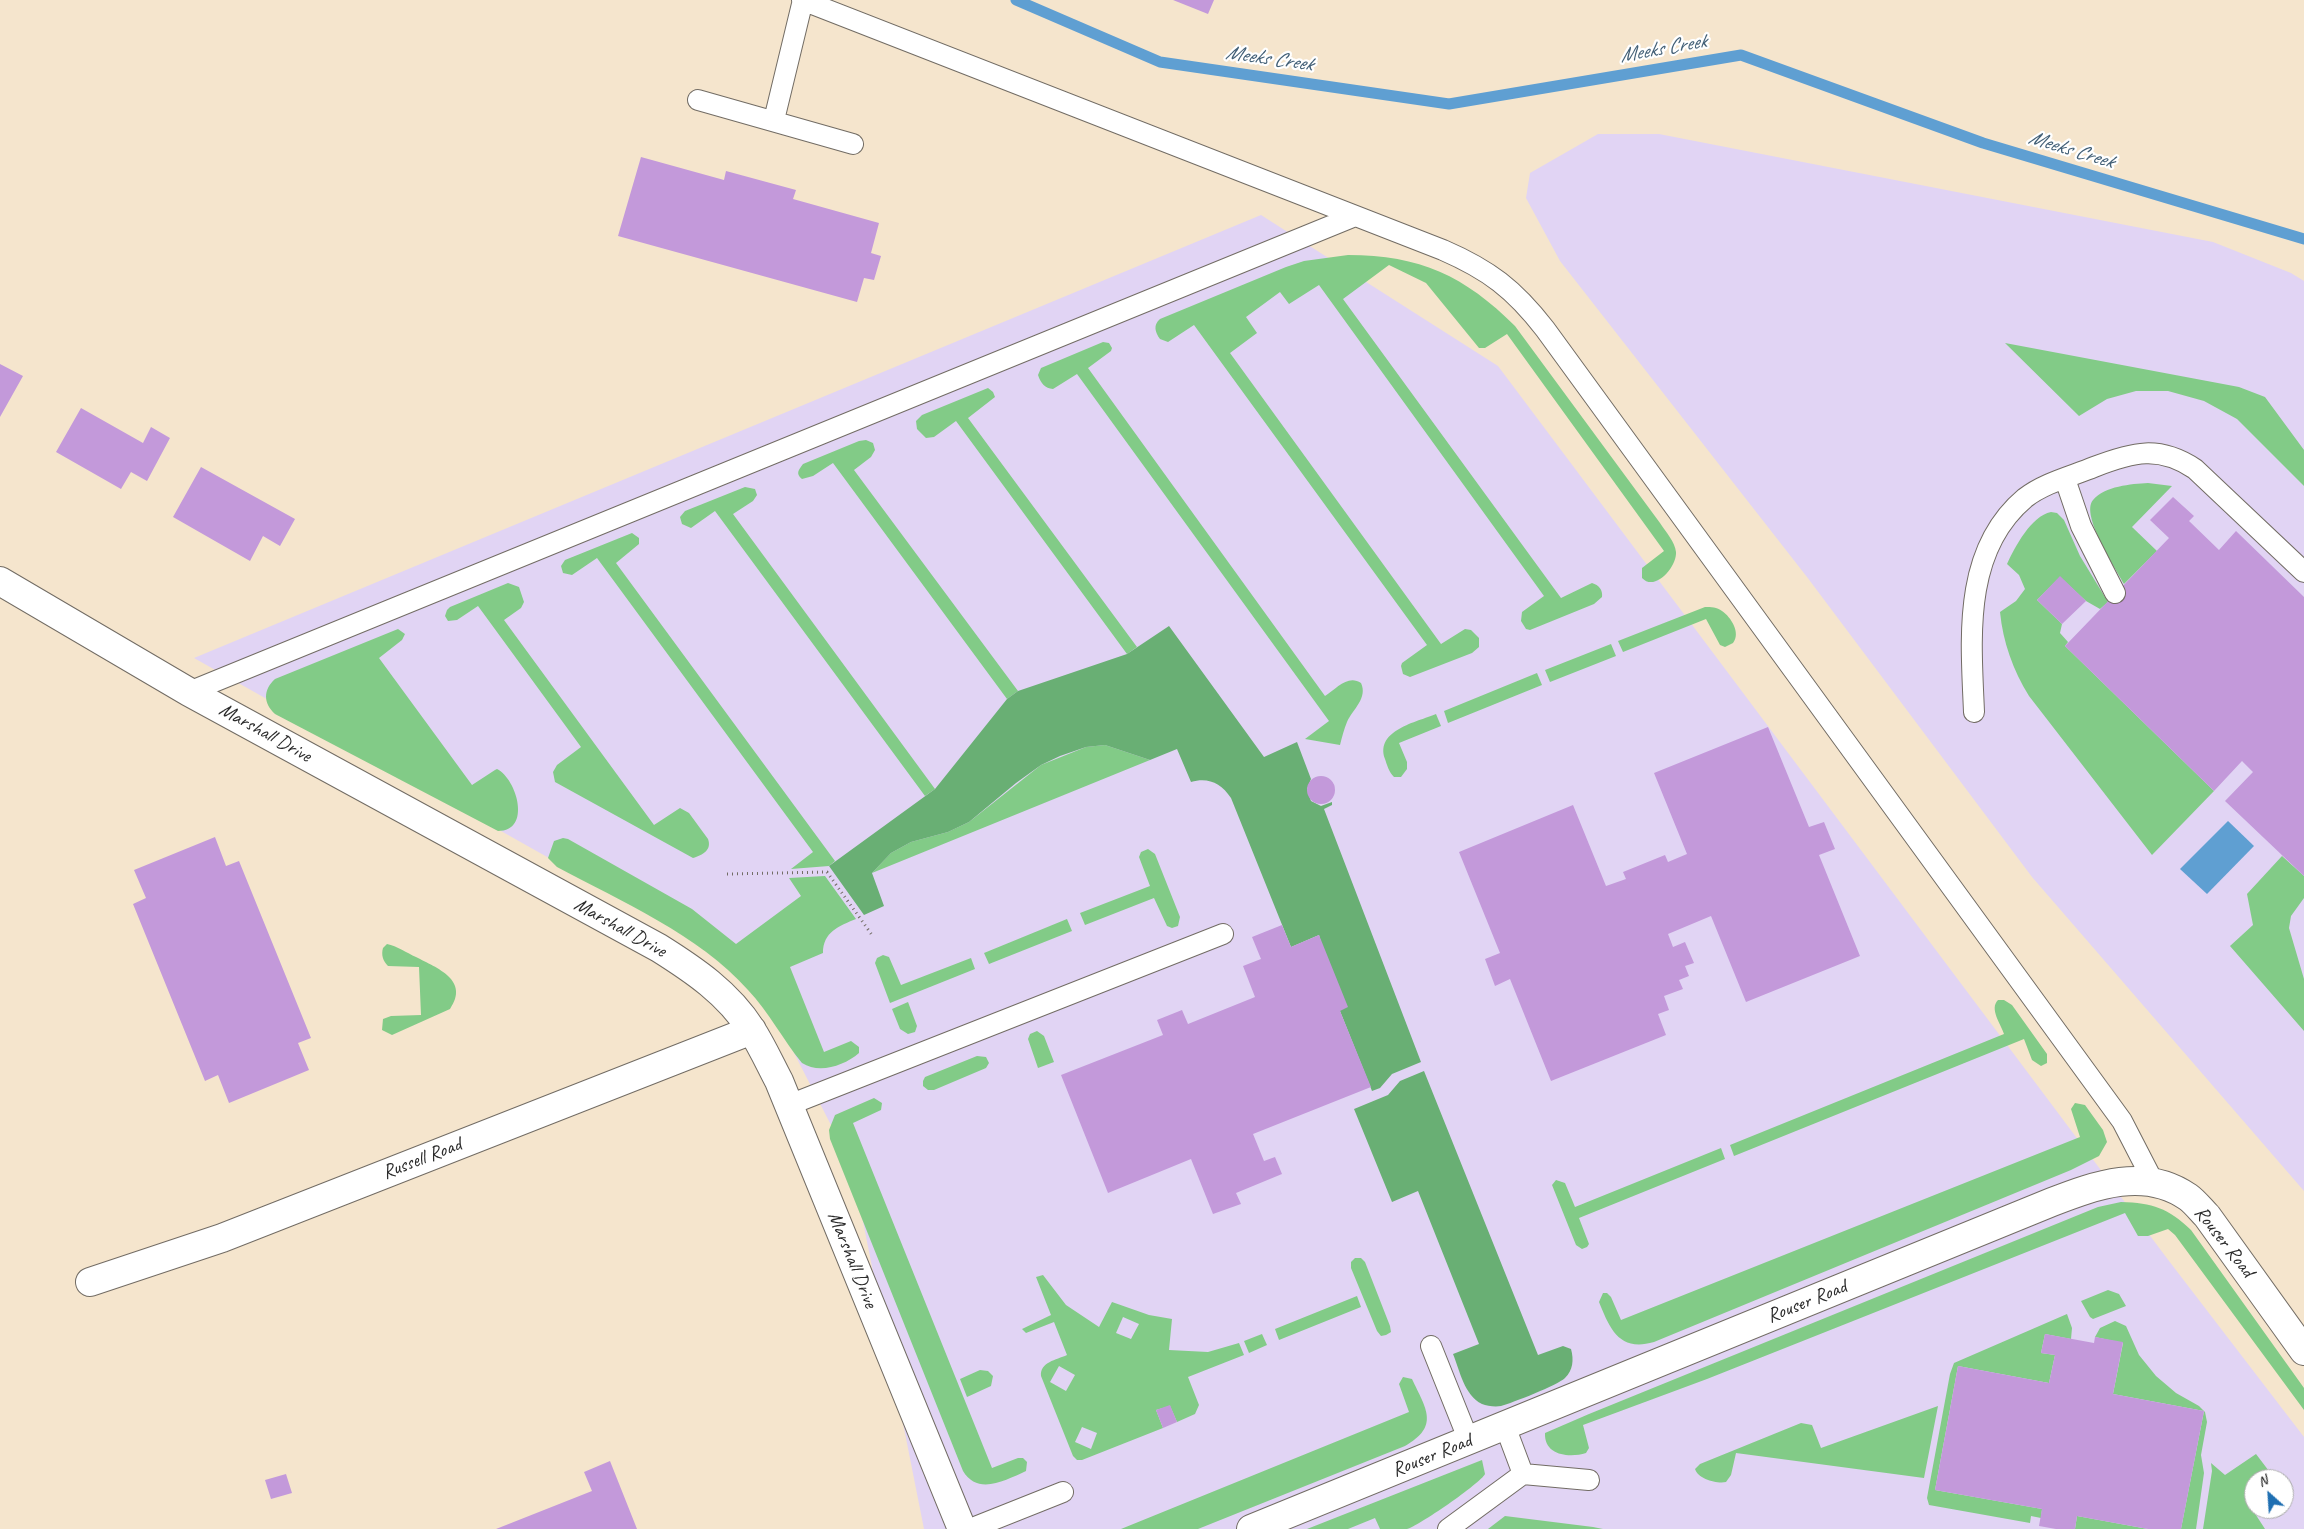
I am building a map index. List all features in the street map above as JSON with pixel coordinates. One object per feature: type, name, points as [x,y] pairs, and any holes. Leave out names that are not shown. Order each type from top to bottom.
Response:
[{"type":"street","name":"Marshall Drive","points":[[0,581],[189,692],[659,948],[709,982],[727,999],[752,1030],[789,1105],[962,1529]]},
{"type":"street","name":"Russell Road","points":[[90,1282],[222,1238],[752,1030]]},
{"type":"street","name":"Rouser Road","points":[[1251,1529],[2084,1190],[2125,1181],[2145,1181],[2168,1186],[2189,1198],[2207,1216],[2304,1351]]},
{"type":"lane","points":[[774,120],[803,0],[1472,262],[1493,275],[1530,310],[2122,1121],[2154,1183]]},
{"type":"lane","points":[[698,100],[774,120],[853,144]]},
{"type":"lane","points":[[189,692],[1355,216]]},
{"type":"lane","points":[[1974,712],[1970,633],[1973,597],[1981,567],[1994,536],[2009,514],[2026,497],[2061,480],[2132,455],[2156,452],[2178,457],[2195,469],[2304,572]]},
{"type":"lane","points":[[2061,480],[2081,526],[2116,594]]},
{"type":"lane","points":[[789,1105],[1223,934]]},
{"type":"lane","points":[[1430,1346],[1469,1441]]},
{"type":"lane","points":[[1505,1426],[1523,1474]]},
{"type":"lane","points":[[1448,1529],[1523,1474],[1589,1480]]},
{"type":"lane","points":[[970,1529],[1063,1492]]},
{"type":"path","points":[[727,874],[827,872],[872,935]]},
{"type":"shaded area","points":[[1598,134],[1659,134],[2213,242],[2291,273],[2304,281],[2304,1191],[2032,877],[1807,577],[1560,261],[1526,198],[1530,173]]},
{"type":"shaded area","points":[[1261,215],[1498,366],[2169,1261],[2304,1437],[2304,1529],[924,1529],[852,1166],[753,973],[194,658]]},
{"type":"green space","points":[[1348,255],[1397,259],[1419,264],[1440,272],[1478,294],[1515,326],[1672,541],[1676,552],[1675,558],[1669,571],[1664,576],[1653,582],[1647,582],[1642,578],[1642,568],[1664,551],[1507,334],[1485,348],[1479,348],[1426,283],[1389,265],[1343,299],[1561,598],[1592,583],[1599,586],[1601,590],[1602,597],[1594,604],[1530,630],[1526,629],[1521,621],[1522,612],[1544,596],[1319,285],[1289,304],[1280,292],[1246,317],[1257,333],[1230,353],[1441,644],[1465,629],[1471,630],[1479,638],[1479,647],[1472,653],[1410,677],[1403,674],[1402,663],[1427,645],[1194,325],[1168,342],[1160,339],[1156,329],[1156,324],[1160,319],[1286,267],[1304,261]]},
{"type":"green space","points":[[1103,342],[1109,343],[1112,348],[1111,351],[1088,368],[1325,696],[1347,681],[1351,680],[1361,683],[1363,694],[1347,722],[1340,745],[1305,739],[1329,721],[1077,374],[1053,389],[1046,387],[1040,381],[1038,375],[1041,368]]},
{"type":"green space","points":[[2005,343],[2239,387],[2265,397],[2304,450],[2304,486],[2237,419],[2204,401],[2168,391],[2136,391],[2107,399],[2079,416]]},
{"type":"green space","points":[[988,388],[995,397],[968,418],[1137,647],[1127,654],[956,421],[934,437],[926,438],[917,429],[916,421],[922,415]]},
{"type":"green space","points":[[866,440],[873,443],[875,450],[871,457],[854,470],[1018,691],[1007,699],[833,463],[813,476],[802,479],[799,475],[798,471],[803,464],[859,441]]},
{"type":"green space","points":[[2148,483],[2172,486],[2132,527],[2157,551],[2124,584],[2107,555],[2095,529],[2090,507],[2098,495],[2111,489]]},
{"type":"green space","points":[[745,487],[755,489],[757,495],[753,501],[733,514],[935,789],[925,796],[715,511],[691,528],[682,524],[680,517],[685,511]]},
{"type":"green space","points":[[2051,512],[2057,513],[2064,520],[2080,556],[2108,602],[2100,609],[2086,601],[2060,577],[2037,600],[2062,624],[2060,633],[2068,642],[2065,646],[2214,791],[2152,855],[2029,696],[2018,676],[2006,645],[2000,612],[2016,601],[2025,589],[2019,575],[2007,564],[2024,533],[2037,519]]},
{"type":"green space","points":[[632,533],[639,538],[639,544],[616,563],[835,861],[829,866],[791,869],[813,852],[597,558],[572,575],[563,573],[561,566],[565,560]]},
{"type":"green space","points":[[508,583],[519,587],[524,602],[521,608],[504,620],[654,825],[680,808],[689,813],[708,839],[708,849],[703,854],[693,858],[555,782],[553,772],[557,765],[581,747],[478,606],[457,620],[448,621],[445,616],[450,607]]},
{"type":"green space","points":[[1705,607],[1718,609],[1729,617],[1736,635],[1733,643],[1725,647],[1720,645],[1706,619],[1623,652],[1618,641]]},
{"type":"green space","points":[[1169,626],[1264,757],[1297,742],[1311,779],[1307,789],[1311,801],[1321,806],[1332,802],[1332,805],[1324,809],[1421,1062],[1392,1074],[1380,1088],[1372,1091],[1340,1011],[1319,935],[1291,947],[1231,798],[1223,788],[1214,782],[1203,780],[1191,782],[1177,749],[1150,760],[1105,745],[1086,747],[1041,765],[969,822],[948,832],[911,842],[891,853],[872,873],[884,906],[864,915],[829,866],[935,789],[1007,699],[1018,691],[1127,654]]},
{"type":"green space","points":[[398,629],[405,634],[402,640],[379,658],[472,785],[497,769],[504,775],[515,793],[518,804],[518,814],[515,823],[509,829],[498,831],[275,714],[268,705],[266,696],[268,688],[275,679]]},
{"type":"green space","points":[[1611,644],[1616,656],[1550,682],[1545,670]]},
{"type":"green space","points":[[1537,673],[1542,685],[1448,723],[1444,711]]},
{"type":"green space","points":[[1436,714],[1441,726],[1399,743],[1407,762],[1407,769],[1401,777],[1394,777],[1389,771],[1385,759],[1384,749],[1386,741],[1392,734],[1409,724]]},
{"type":"green space","points":[[1105,745],[1150,760],[872,873],[891,853],[911,842],[948,832],[969,822],[1041,765],[1086,747]]},
{"type":"green space","points":[[563,838],[568,839],[692,909],[736,944],[801,896],[789,878],[825,876],[856,919],[838,927],[829,935],[823,953],[790,967],[824,1052],[851,1041],[859,1047],[859,1053],[846,1062],[831,1067],[816,1068],[802,1063],[756,999],[728,970],[706,952],[658,921],[557,867],[548,858],[554,841]]},
{"type":"green space","points":[[1148,849],[1155,854],[1180,917],[1178,926],[1172,928],[1167,926],[1154,898],[1085,925],[1080,913],[1150,886],[1139,857],[1141,852]]},
{"type":"green space","points":[[2282,856],[2304,876],[2304,898],[2291,916],[2289,928],[2304,979],[2304,1031],[2230,946],[2253,925],[2247,894]]},
{"type":"green space","points":[[1067,919],[1072,931],[989,964],[984,953]]},
{"type":"green space","points":[[387,944],[441,971],[454,983],[456,990],[455,999],[450,1009],[392,1035],[382,1030],[383,1019],[391,1016],[421,1015],[419,967],[388,966],[382,953],[383,948]]},
{"type":"green space","points":[[883,955],[889,957],[901,985],[971,958],[975,969],[890,1003],[875,963],[877,958]]},
{"type":"green space","points":[[1998,1000],[2004,1000],[2012,1005],[2047,1054],[2047,1063],[2041,1066],[2032,1060],[2024,1039],[1734,1156],[1730,1145],[2004,1034],[1995,1012]]},
{"type":"green space","points":[[908,1002],[917,1026],[915,1032],[908,1034],[900,1029],[892,1009]]},
{"type":"green space","points":[[1037,1031],[1044,1036],[1054,1062],[1038,1068],[1028,1039],[1030,1034]]},
{"type":"green space","points":[[977,1056],[986,1057],[989,1063],[986,1068],[934,1090],[928,1090],[923,1086],[925,1077]]},
{"type":"green space","points":[[1424,1071],[1538,1355],[1563,1346],[1571,1349],[1572,1365],[1570,1372],[1565,1378],[1545,1389],[1501,1406],[1482,1404],[1471,1395],[1463,1382],[1453,1354],[1479,1344],[1418,1191],[1392,1202],[1354,1109],[1388,1095],[1400,1081]]},
{"type":"green space","points":[[874,1098],[882,1103],[881,1110],[853,1123],[992,1468],[1018,1458],[1023,1458],[1027,1462],[1026,1471],[1001,1482],[993,1484],[976,1483],[969,1479],[963,1471],[830,1139],[829,1130],[835,1115]]},
{"type":"green space","points":[[2075,1103],[2085,1105],[2103,1130],[2107,1142],[2099,1156],[2071,1170],[1654,1342],[1632,1344],[1624,1341],[1607,1321],[1599,1302],[1603,1293],[1607,1293],[1611,1297],[1621,1320],[2080,1137],[2071,1109]]},
{"type":"green space","points":[[1721,1148],[1725,1159],[1579,1218],[1589,1244],[1582,1249],[1576,1245],[1552,1185],[1556,1180],[1565,1183],[1575,1207]]},
{"type":"green space","points":[[2121,1202],[2151,1205],[2159,1208],[2175,1216],[2191,1230],[2304,1388],[2304,1410],[2175,1235],[2168,1229],[2148,1236],[2138,1236],[2125,1213],[1707,1379],[1583,1425],[1589,1448],[1586,1453],[1580,1455],[1559,1454],[1549,1447],[1546,1441],[1545,1433],[1589,1414],[2098,1207]]},
{"type":"green space","points":[[1355,1258],[1361,1258],[1365,1262],[1390,1326],[1391,1332],[1386,1335],[1381,1336],[1377,1331],[1351,1268],[1351,1262]]},
{"type":"green space","points":[[1043,1275],[1066,1305],[1099,1327],[1112,1302],[1149,1315],[1172,1319],[1169,1350],[1208,1352],[1239,1343],[1244,1355],[1188,1377],[1199,1405],[1195,1414],[1177,1422],[1170,1406],[1156,1410],[1163,1428],[1082,1460],[1077,1460],[1073,1456],[1041,1376],[1041,1371],[1046,1365],[1067,1355],[1054,1322],[1026,1333],[1022,1329],[1051,1315],[1036,1277]],"holes":[[[1123,1317],[1139,1324],[1131,1339],[1116,1333]],[[1059,1366],[1075,1375],[1066,1391],[1050,1382]],[[1082,1427],[1097,1433],[1091,1449],[1075,1442]]]},
{"type":"green space","points":[[2108,1290],[2119,1294],[2126,1306],[2093,1319],[2081,1301]]},
{"type":"green space","points":[[1357,1296],[1361,1307],[1279,1340],[1275,1329]]},
{"type":"green space","points":[[2067,1314],[2072,1328],[2071,1339],[2045,1334],[2041,1353],[2055,1355],[2049,1383],[1958,1366],[1935,1490],[2042,1509],[2041,1518],[2031,1516],[2030,1523],[1929,1505],[1927,1498],[1950,1374],[1954,1363]]},
{"type":"green space","points":[[2115,1321],[2126,1326],[2139,1355],[2156,1376],[2176,1393],[2199,1406],[2204,1411],[2113,1394],[2123,1343],[2095,1337],[2100,1328]]},
{"type":"green space","points":[[1262,1334],[1267,1345],[1249,1353],[1244,1341]]},
{"type":"green space","points":[[980,1370],[988,1371],[993,1376],[991,1386],[967,1397],[960,1379]]},
{"type":"green space","points":[[1403,1377],[1412,1379],[1422,1399],[1427,1416],[1423,1431],[1416,1439],[1405,1446],[1198,1529],[1121,1529],[1409,1412],[1399,1384]]},
{"type":"green space","points":[[1938,1406],[1924,1478],[1736,1453],[1731,1475],[1726,1482],[1708,1480],[1700,1476],[1695,1469],[1700,1464],[1801,1423],[1812,1425],[1821,1448]]},
{"type":"green space","points":[[2204,1411],[2207,1422],[2201,1455],[2204,1473],[2196,1529],[2181,1529]]},
{"type":"green space","points":[[2256,1454],[2267,1469],[2244,1469],[2244,1519],[2259,1519],[2265,1529],[2203,1529],[2212,1471],[2211,1463],[2225,1475]]},
{"type":"green space","points":[[1482,1460],[1485,1474],[1481,1479],[1423,1521],[1407,1529],[1380,1529],[1375,1518],[1348,1529],[1307,1529]]},
{"type":"green space","points":[[1505,1516],[1593,1527],[1603,1529],[1488,1529]]},
{"type":"green space","points":[[2077,1516],[2148,1529],[2075,1529]]},
{"type":"water","points":[[2228,821],[2254,846],[2207,894],[2180,869]]},
{"type":"building","points":[[1173,0],[1214,0],[1208,14]]},
{"type":"building","points":[[641,157],[724,180],[726,171],[796,190],[793,199],[879,223],[871,253],[881,256],[874,280],[864,278],[857,302],[618,236]]},
{"type":"building","points":[[0,364],[23,376],[0,417]]},
{"type":"building","points":[[81,408],[143,443],[151,427],[170,438],[147,481],[131,472],[121,489],[56,452]]},
{"type":"building","points":[[201,467],[295,519],[280,546],[263,536],[250,561],[173,517]]},
{"type":"building","points":[[2173,497],[2194,516],[2189,521],[2219,550],[2236,531],[2304,597],[2304,876],[2225,801],[2253,772],[2242,761],[2214,791],[2065,646],[2169,538],[2150,520]]},
{"type":"building","points":[[2060,576],[2086,601],[2062,624],[2037,600]]},
{"type":"building","points":[[1768,727],[1809,827],[1824,822],[1835,849],[1819,855],[1860,956],[1746,1002],[1711,916],[1668,934],[1673,947],[1685,942],[1694,963],[1685,966],[1689,976],[1679,980],[1683,989],[1664,996],[1669,1010],[1658,1014],[1666,1035],[1551,1081],[1510,979],[1495,986],[1485,959],[1500,953],[1459,852],[1573,805],[1606,886],[1626,879],[1623,872],[1665,855],[1668,862],[1687,854],[1654,773]]},
{"type":"building","points":[[1321,776],[1331,780],[1335,790],[1331,800],[1321,804],[1311,800],[1307,790],[1311,780]]},
{"type":"building","points":[[215,837],[226,866],[239,861],[311,1038],[298,1043],[309,1070],[229,1103],[218,1075],[205,1081],[133,904],[146,898],[134,870]]},
{"type":"building","points":[[1282,925],[1291,947],[1319,935],[1348,1007],[1340,1011],[1371,1087],[1253,1134],[1264,1161],[1275,1157],[1282,1174],[1236,1193],[1241,1204],[1213,1214],[1191,1159],[1108,1193],[1061,1075],[1163,1035],[1157,1020],[1182,1010],[1188,1024],[1255,997],[1243,966],[1261,959],[1252,937]]},
{"type":"building","points":[[2045,1334],[2094,1343],[2095,1337],[2123,1342],[2113,1394],[2204,1411],[2181,1529],[2148,1529],[2077,1516],[2075,1529],[2056,1529],[2039,1526],[2042,1509],[1935,1490],[1958,1366],[2049,1383],[2055,1355],[2041,1353]]},
{"type":"building","points":[[1170,1405],[1177,1422],[1163,1428],[1156,1410]]},
{"type":"building","points":[[610,1461],[637,1529],[496,1529],[592,1491],[584,1472]]},
{"type":"building","points":[[286,1474],[292,1493],[271,1499],[265,1480]]},
{"type":"waterway","name":"Meeks Creek","points":[[1016,0],[1160,62],[1449,104],[1741,55],[1983,143],[2304,239]]}]
